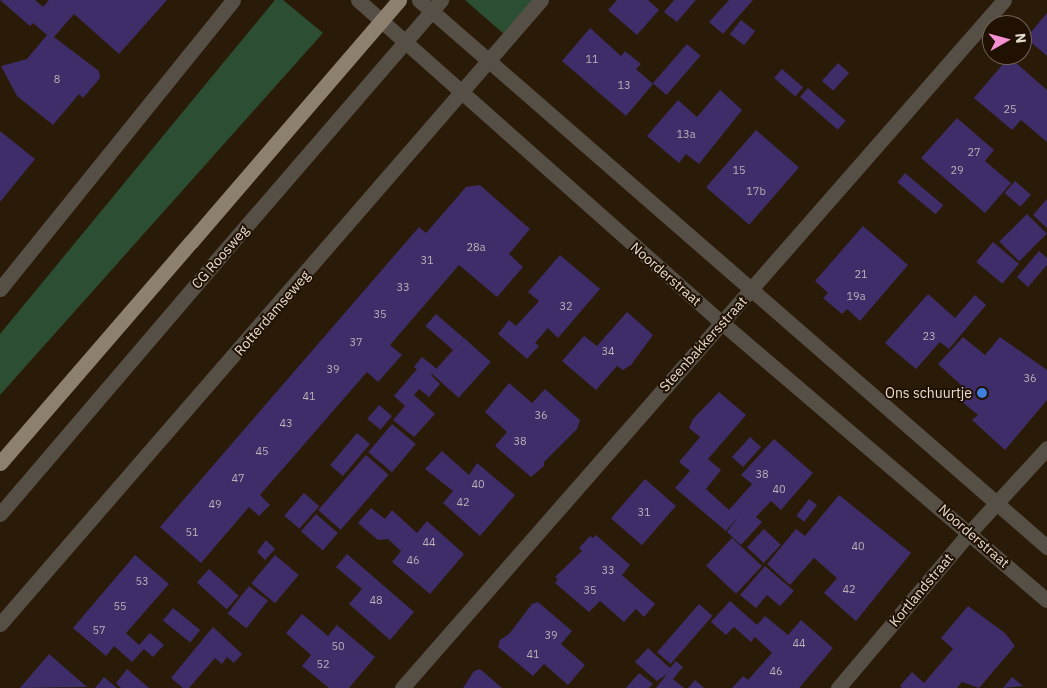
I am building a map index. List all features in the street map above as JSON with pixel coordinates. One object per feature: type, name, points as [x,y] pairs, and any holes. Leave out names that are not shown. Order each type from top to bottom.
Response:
[{"type":"main road","points":[[0,462],[398,0]]},
{"type":"street","points":[[0,289],[233,0]]},
{"type":"street","name":"Noorderstraat","points":[[358,0],[462,95],[721,322],[970,532],[1047,600]]},
{"type":"street","points":[[419,0],[1047,547]]},
{"type":"street","name":"CG Roosweg","points":[[0,514],[441,0]]},
{"type":"street","name":"Rotterdamseweg","points":[[0,624],[462,95],[541,0]]},
{"type":"street","name":"Steenbakkersstraat","points":[[402,688],[1004,0]]},
{"type":"street","name":"Kortlandstraat","points":[[838,688],[970,532],[998,504],[1047,448]]},
{"type":"green space","points":[[275,0],[283,0],[323,33],[0,395],[0,334]]},
{"type":"green space","points":[[465,0],[538,0],[505,35]]},
{"type":"building","points":[[0,0],[35,0],[43,7],[49,0],[167,0],[119,54],[74,14],[54,37],[99,71],[100,78],[83,98],[79,94],[53,125],[17,96],[1,66],[27,59],[47,35],[33,23],[30,26]]},
{"type":"building","points":[[617,0],[648,0],[659,10],[637,35],[608,10]]},
{"type":"building","points":[[674,0],[696,0],[677,22],[664,12]]},
{"type":"building","points":[[729,0],[753,0],[723,34],[709,22]]},
{"type":"building","points":[[1047,13],[1047,56],[1032,43],[1032,31]]},
{"type":"building","points":[[741,20],[755,31],[744,45],[730,34]]},
{"type":"building","points":[[590,28],[621,56],[625,51],[641,64],[636,69],[653,84],[626,116],[562,61]]},
{"type":"building","points":[[687,44],[701,56],[666,95],[653,83]]},
{"type":"building","points":[[838,63],[849,73],[833,91],[822,81]]},
{"type":"building","points":[[1002,65],[1018,65],[1047,90],[1047,142],[1021,120],[1012,130],[974,98]]},
{"type":"building","points":[[782,69],[803,87],[795,96],[774,78]]},
{"type":"building","points":[[808,88],[846,121],[838,130],[800,97]]},
{"type":"building","points":[[720,90],[742,110],[699,164],[686,154],[679,163],[647,136],[678,100],[697,117]]},
{"type":"building","points":[[957,118],[994,150],[985,161],[1011,183],[985,213],[921,158]]},
{"type":"building","points":[[756,130],[799,167],[749,225],[706,187]]},
{"type":"building","points":[[0,131],[35,159],[0,202]]},
{"type":"building","points":[[905,173],[943,205],[936,214],[897,182]]},
{"type":"building","points":[[1015,181],[1031,195],[1020,207],[1005,193]]},
{"type":"building","points":[[480,185],[530,229],[509,254],[523,267],[497,297],[459,265],[390,345],[402,355],[378,382],[367,372],[260,495],[270,505],[259,516],[249,507],[201,563],[160,527],[419,227],[426,233],[466,187]]},
{"type":"building","points":[[1047,199],[1047,228],[1033,215]]},
{"type":"building","points":[[1027,214],[1047,234],[1019,261],[999,242]]},
{"type":"building","points":[[863,226],[908,265],[860,321],[847,309],[842,314],[823,298],[828,293],[815,281]]},
{"type":"building","points":[[993,242],[1019,264],[1002,284],[976,262]]},
{"type":"building","points":[[1039,251],[1047,258],[1047,265],[1028,287],[1017,277]]},
{"type":"building","points":[[560,255],[600,289],[558,338],[548,328],[535,343],[539,346],[527,359],[498,334],[509,320],[516,326],[539,301],[528,292]]},
{"type":"building","points":[[928,294],[955,318],[975,295],[986,305],[949,349],[940,342],[916,369],[885,343]]},
{"type":"building","points":[[627,312],[653,335],[631,365],[623,370],[617,366],[596,390],[562,361],[584,336],[597,346]]},
{"type":"building","points":[[436,314],[464,338],[453,350],[426,326]]},
{"type":"building","points":[[963,337],[985,355],[1000,337],[1047,370],[1047,400],[1005,450],[972,420],[978,415],[954,395],[961,385],[938,364]]},
{"type":"building","points":[[464,338],[491,362],[459,398],[432,374]]},
{"type":"building","points":[[422,357],[437,369],[431,375],[440,384],[429,397],[419,389],[414,395],[435,414],[414,437],[393,420],[405,406],[394,396],[417,369],[414,367]]},
{"type":"building","points":[[509,383],[532,403],[545,389],[580,420],[577,429],[544,462],[544,466],[531,477],[495,446],[507,432],[485,412]]},
{"type":"building","points":[[719,392],[746,415],[708,459],[721,470],[706,489],[729,510],[752,484],[741,475],[774,439],[813,473],[781,510],[771,501],[756,517],[762,522],[741,545],[727,532],[738,517],[726,531],[675,488],[690,471],[679,462],[700,437],[689,428],[693,419]]},
{"type":"building","points":[[379,405],[392,416],[380,430],[367,419]]},
{"type":"building","points":[[392,424],[416,444],[392,472],[368,452]]},
{"type":"building","points":[[357,433],[370,444],[343,476],[330,465]]},
{"type":"building","points":[[750,437],[761,447],[743,467],[732,457]]},
{"type":"building","points":[[442,451],[469,475],[477,463],[515,495],[480,536],[443,503],[453,491],[425,469]]},
{"type":"building","points":[[366,455],[389,475],[341,530],[318,510]]},
{"type":"building","points":[[645,479],[676,506],[642,545],[611,518]]},
{"type":"building","points":[[304,493],[319,506],[299,529],[284,516]]},
{"type":"building","points":[[839,495],[911,553],[856,621],[824,593],[837,578],[814,558],[790,585],[767,564],[796,529],[805,536]]},
{"type":"building","points":[[809,499],[817,505],[804,522],[796,516]]},
{"type":"building","points":[[371,508],[385,519],[392,510],[417,533],[427,521],[464,554],[430,594],[392,562],[401,551],[388,539],[378,540],[358,523]]},
{"type":"building","points":[[316,514],[338,533],[323,550],[301,531]]},
{"type":"building","points":[[764,529],[781,545],[764,563],[747,547]]},
{"type":"building","points":[[596,535],[630,565],[622,575],[655,604],[644,617],[636,609],[624,622],[600,601],[589,612],[555,583],[558,579],[555,577],[582,551],[579,548],[590,536],[593,538]]},
{"type":"building","points":[[732,538],[762,566],[736,594],[706,566]]},
{"type":"building","points":[[266,540],[275,549],[265,560],[257,552]]},
{"type":"building","points":[[347,554],[414,612],[390,640],[349,604],[362,589],[336,567]]},
{"type":"building","points":[[135,555],[169,584],[126,633],[139,645],[150,633],[164,645],[153,657],[144,649],[132,662],[114,646],[106,656],[73,628]]},
{"type":"building","points":[[275,555],[299,575],[275,603],[251,583]]},
{"type":"building","points":[[765,566],[794,591],[780,606],[767,595],[756,608],[740,595]]},
{"type":"building","points":[[209,569],[239,596],[227,609],[197,582]]},
{"type":"building","points":[[249,586],[268,601],[246,628],[227,614]]},
{"type":"building","points":[[730,601],[757,625],[765,616],[788,635],[801,620],[833,648],[799,688],[732,688],[743,676],[748,680],[772,653],[755,637],[751,642],[734,627],[726,635],[711,622]]},
{"type":"building","points":[[538,602],[572,631],[561,644],[585,665],[568,685],[544,664],[533,676],[498,647],[500,640],[509,634],[532,604]]},
{"type":"building","points":[[699,604],[713,616],[671,664],[657,652]]},
{"type":"building","points":[[968,606],[1005,633],[1015,646],[979,688],[962,682],[957,688],[902,688],[900,686],[912,672],[924,683],[953,649],[941,638]]},
{"type":"building","points":[[173,608],[200,630],[190,642],[163,620]]},
{"type":"building","points":[[302,614],[328,636],[337,625],[375,657],[349,688],[329,688],[302,666],[311,655],[286,633]]},
{"type":"building","points":[[213,627],[242,654],[234,663],[227,657],[222,664],[215,658],[189,688],[183,688],[171,678]]},
{"type":"building","points":[[648,648],[670,668],[676,661],[683,667],[673,679],[684,688],[656,688],[667,674],[657,681],[635,662]]},
{"type":"building","points":[[49,654],[87,687],[20,688]]},
{"type":"building","points":[[127,669],[149,688],[121,688],[116,683]]},
{"type":"building","points":[[480,669],[502,688],[463,688],[474,671]]},
{"type":"building","points":[[639,673],[653,684],[649,688],[626,688]]},
{"type":"building","points":[[104,677],[117,688],[95,688]]},
{"type":"building","points":[[1012,677],[1023,686],[1003,688]]},
{"type":"building","points":[[695,680],[704,688],[688,688]]},
{"type":"place","name":"Ons schuurtje","points":[[982,393]]}]
